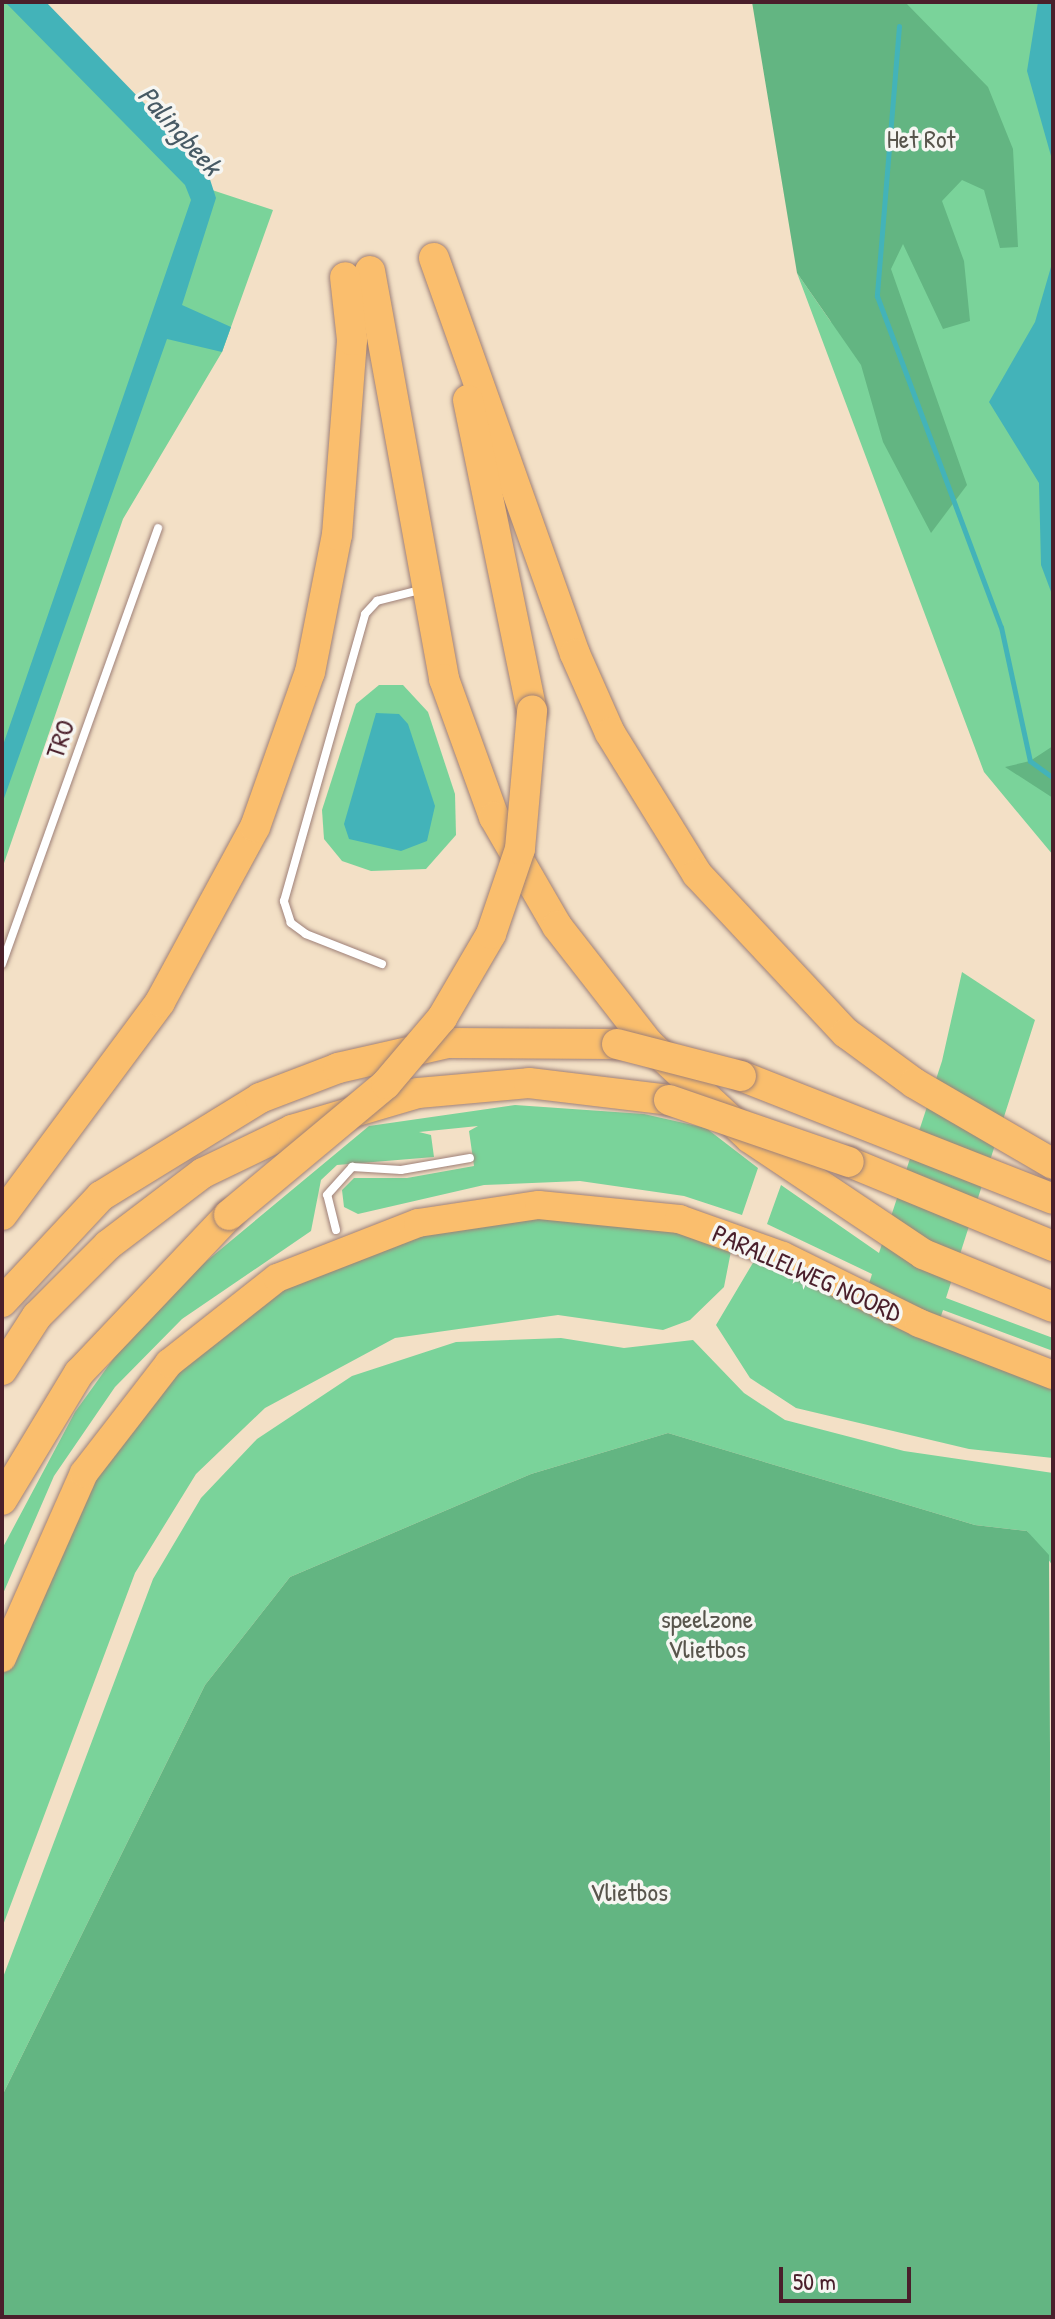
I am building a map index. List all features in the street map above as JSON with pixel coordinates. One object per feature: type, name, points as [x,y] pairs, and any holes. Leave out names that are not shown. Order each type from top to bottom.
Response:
[{"type":"highway","points":[[2,1500],[79,1373],[229,1215],[386,1084],[442,1018],[491,934],[520,849],[532,711],[506,560],[434,258],[575,654],[610,733],[689,861],[745,933],[846,1033],[914,1083],[1053,1164]]},
{"type":"highway","points":[[2,1215],[160,1002],[255,827],[310,672],[337,535],[358,274],[444,679],[494,817],[557,926],[649,1044],[750,1138],[863,1219],[975,1279],[1053,1307]]},
{"type":"highway","points":[[2,1302],[101,1196],[260,1098],[338,1068],[448,1043],[617,1044],[741,1076],[1053,1199]]},
{"type":"highway","points":[[2,1370],[37,1316],[108,1245],[203,1173],[292,1130],[418,1093],[513,1084],[669,1100],[849,1162],[1053,1246]]},
{"type":"highway","name":"PARALLELWEG NOORD","points":[[2,1618],[73,1460],[143,1366],[235,1287],[336,1230],[425,1203],[513,1189],[625,1193],[735,1220],[1053,1359]]},
{"type":"highway","name":"PARALLELWEG NOORD","points":[[2,1658],[84,1473],[169,1363],[277,1278],[322,1254],[418,1223],[539,1205],[679,1219],[783,1256],[919,1323],[1053,1375]]},
{"type":"lane","name":"TRO","points":[[2,964],[158,528]]},
{"type":"lane","points":[[382,964],[306,934],[291,923],[284,901],[365,614],[377,601],[424,589]]},
{"type":"lane","points":[[336,1230],[327,1195],[352,1167],[401,1170],[470,1158]]},
{"type":"green space","points":[[2,2],[26,2],[212,190],[273,210],[222,352],[123,519],[2,869]]},
{"type":"green space","points":[[752,2],[905,2],[988,87],[1013,149],[1018,247],[1000,248],[984,190],[962,180],[942,201],[964,261],[970,321],[943,329],[903,244],[891,269],[967,485],[931,533],[883,442],[861,365],[797,273]]},
{"type":"green space","name":"Het Rot","points":[[755,2],[1053,2],[1053,855],[984,772],[797,273],[831,322]]},
{"type":"green space","points":[[379,685],[403,685],[428,712],[455,794],[456,835],[426,869],[371,871],[342,861],[324,839],[322,810],[356,704]]},
{"type":"green space","points":[[1053,746],[1053,798],[1005,767],[1030,761]]},
{"type":"green space","points":[[962,972],[1035,1020],[946,1298],[1053,1338],[1053,1351],[943,1310],[934,1337],[1053,1383],[1053,1458],[969,1449],[796,1408],[750,1378],[716,1325],[757,1256],[863,1303],[872,1274],[767,1224],[781,1185],[879,1253],[942,1061]]},
{"type":"green space","points":[[515,1105],[644,1114],[706,1128],[758,1168],[742,1215],[684,1196],[580,1181],[484,1185],[358,1214],[344,1207],[342,1190],[354,1178],[407,1178],[474,1166],[469,1131],[478,1126],[419,1132],[431,1135],[434,1157],[337,1165],[321,1180],[311,1231],[182,1319],[115,1387],[54,1476],[2,1596],[2,1549],[75,1412],[121,1348],[197,1269],[369,1126]]},
{"type":"green space","points":[[601,1215],[732,1246],[724,1287],[690,1320],[663,1330],[558,1315],[395,1338],[265,1408],[196,1474],[135,1573],[2,1928],[2,1677],[102,1460],[181,1363],[282,1287],[350,1254],[504,1216]]},
{"type":"green space","points":[[561,1338],[624,1348],[693,1340],[744,1393],[785,1420],[904,1451],[1053,1473],[1053,1566],[1027,1531],[975,1525],[668,1433],[531,1474],[290,1577],[205,1685],[2,2096],[2,1980],[153,1579],[201,1498],[257,1439],[352,1376],[456,1342]]},
{"type":"green space","name":"Vlietbos","points":[[668,1433],[975,1525],[1027,1531],[1049,1555],[1053,2317],[2,2317],[2,2096],[205,1685],[290,1577],[531,1474]]},
{"type":"water","points":[[5,2],[46,2],[206,167],[216,198],[182,305],[231,327],[222,352],[167,339],[2,804],[2,748],[191,200],[185,185]]},
{"type":"water","points":[[1038,2],[1053,2],[1053,163],[1027,71]]},
{"type":"water","points":[[1053,260],[1053,597],[1041,565],[1039,483],[989,402],[1035,322]]},
{"type":"water","points":[[376,713],[399,714],[408,724],[435,806],[427,841],[401,851],[349,839],[344,824]]},
{"type":"waterway","points":[[899,26],[877,296],[1001,627],[1030,761],[1053,778]]},
{"type":"water label","name":"Palingbeek","points":[[180,130]]},
{"type":"park label","name":"speelzone Vlietbos","points":[[707,1634]]}]
